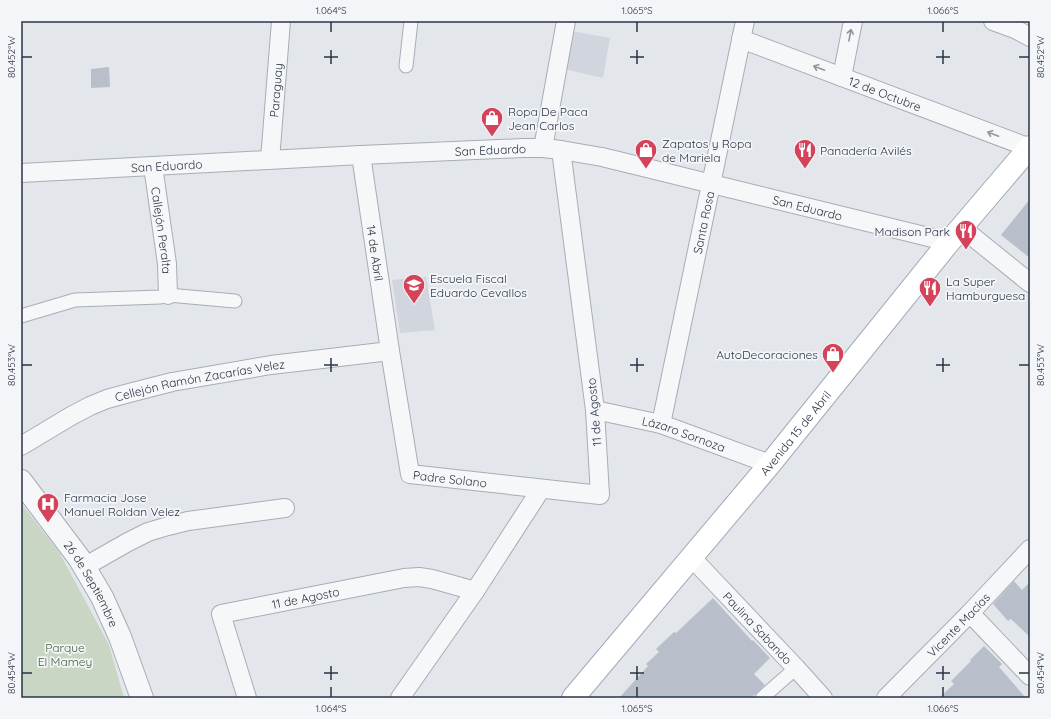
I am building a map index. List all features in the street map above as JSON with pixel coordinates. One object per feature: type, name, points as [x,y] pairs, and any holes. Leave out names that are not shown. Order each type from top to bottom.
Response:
[{"type":"main road","name":"Avenida 15 de Abril","points":[[573,698],[770,464],[955,235],[1030,147]]},
{"type":"street","name":"Paraguay","points":[[270,160],[281,21]]},
{"type":"street","points":[[406,66],[411,21]]},
{"type":"street","points":[[543,148],[566,21]]},
{"type":"street","name":"Santa Rosa","points":[[661,424],[745,21]]},
{"type":"street","points":[[842,77],[853,21]]},
{"type":"street","points":[[993,21],[1015,29],[1030,37]]},
{"type":"street","name":"12 de Octubre","points":[[741,39],[1030,147]]},
{"type":"street","name":"San Eduardo","points":[[21,173],[362,155],[543,148],[602,157],[711,183],[955,235],[1030,283]]},
{"type":"street","name":"11 de Agosto","points":[[541,489],[600,496],[595,410],[561,150]]},
{"type":"street","name":"14 de Abril","points":[[362,155],[390,351]]},
{"type":"street","name":"Callejón Peralta","points":[[153,166],[168,264],[168,295]]},
{"type":"street","points":[[21,316],[75,300],[160,297],[168,295],[234,301]]},
{"type":"street","name":"Cellejón Ramón Zacarías Velez","points":[[21,446],[90,406],[107,399],[139,390],[172,382],[271,366],[390,351]]},
{"type":"street","name":"Padre Solano","points":[[390,351],[410,474],[541,489]]},
{"type":"street","name":"Lázaro Sornoza","points":[[595,410],[661,424],[770,464]]},
{"type":"street","name":"26 de Septiembre","points":[[21,481],[84,567],[102,597],[120,636],[142,698]]},
{"type":"street","points":[[400,698],[475,591],[541,489]]},
{"type":"street","points":[[84,567],[148,532],[168,526],[188,521],[285,508]]},
{"type":"street","name":"Vicente Macías","points":[[886,698],[970,613],[1030,549]]},
{"type":"street","name":"Paulina Sabando","points":[[692,558],[823,698]]},
{"type":"street","name":"11 de Agosto","points":[[247,698],[221,614],[404,578],[419,577],[432,579],[475,591]]},
{"type":"street","points":[[970,613],[1030,676]]},
{"type":"street","points":[[762,698],[796,668]]},
{"type":"shaded area","points":[[571,31],[610,38],[603,78],[564,69]]},
{"type":"shaded area","name":"Escuela Fiscal Eduardo Cevallos","points":[[426,277],[435,330],[400,333],[392,280]]},
{"type":"green space","name":"Parque El Mamey","points":[[21,503],[59,552],[109,645],[124,698],[21,698]]},
{"type":"building","points":[[109,67],[110,87],[91,88],[91,69]]},
{"type":"building","points":[[1030,199],[1030,258],[1001,235]]},
{"type":"building","points":[[1014,581],[1022,590],[1030,582],[1030,637],[1011,619],[1008,621],[993,604]]},
{"type":"building","points":[[713,598],[752,641],[753,640],[770,658],[754,674],[765,685],[751,698],[619,698],[648,666],[646,664],[659,652],[656,649],[674,632],[676,633]]},
{"type":"building","points":[[984,646],[1002,664],[999,667],[1026,698],[939,698],[954,684],[951,681]]},
{"type":"place","name":"Ropa De Paca Jean Carlos","points":[[492,138]]},
{"type":"place","name":"Zapatos y Ropa de Mariela","points":[[646,170]]},
{"type":"place","name":"Panadería Avilés","points":[[805,170]]},
{"type":"place","name":"Madison Park","points":[[966,250]]},
{"type":"place","name":"Escuela Fiscal Eduardo Cevallos","points":[[414,304]]},
{"type":"place","name":"La Super Hamburguesa","points":[[930,308]]},
{"type":"place","name":"AutoDecoraciones","points":[[833,374]]},
{"type":"place","name":"Farmacia Jose Manuel Roldan Velez","points":[[48,524]]}]
